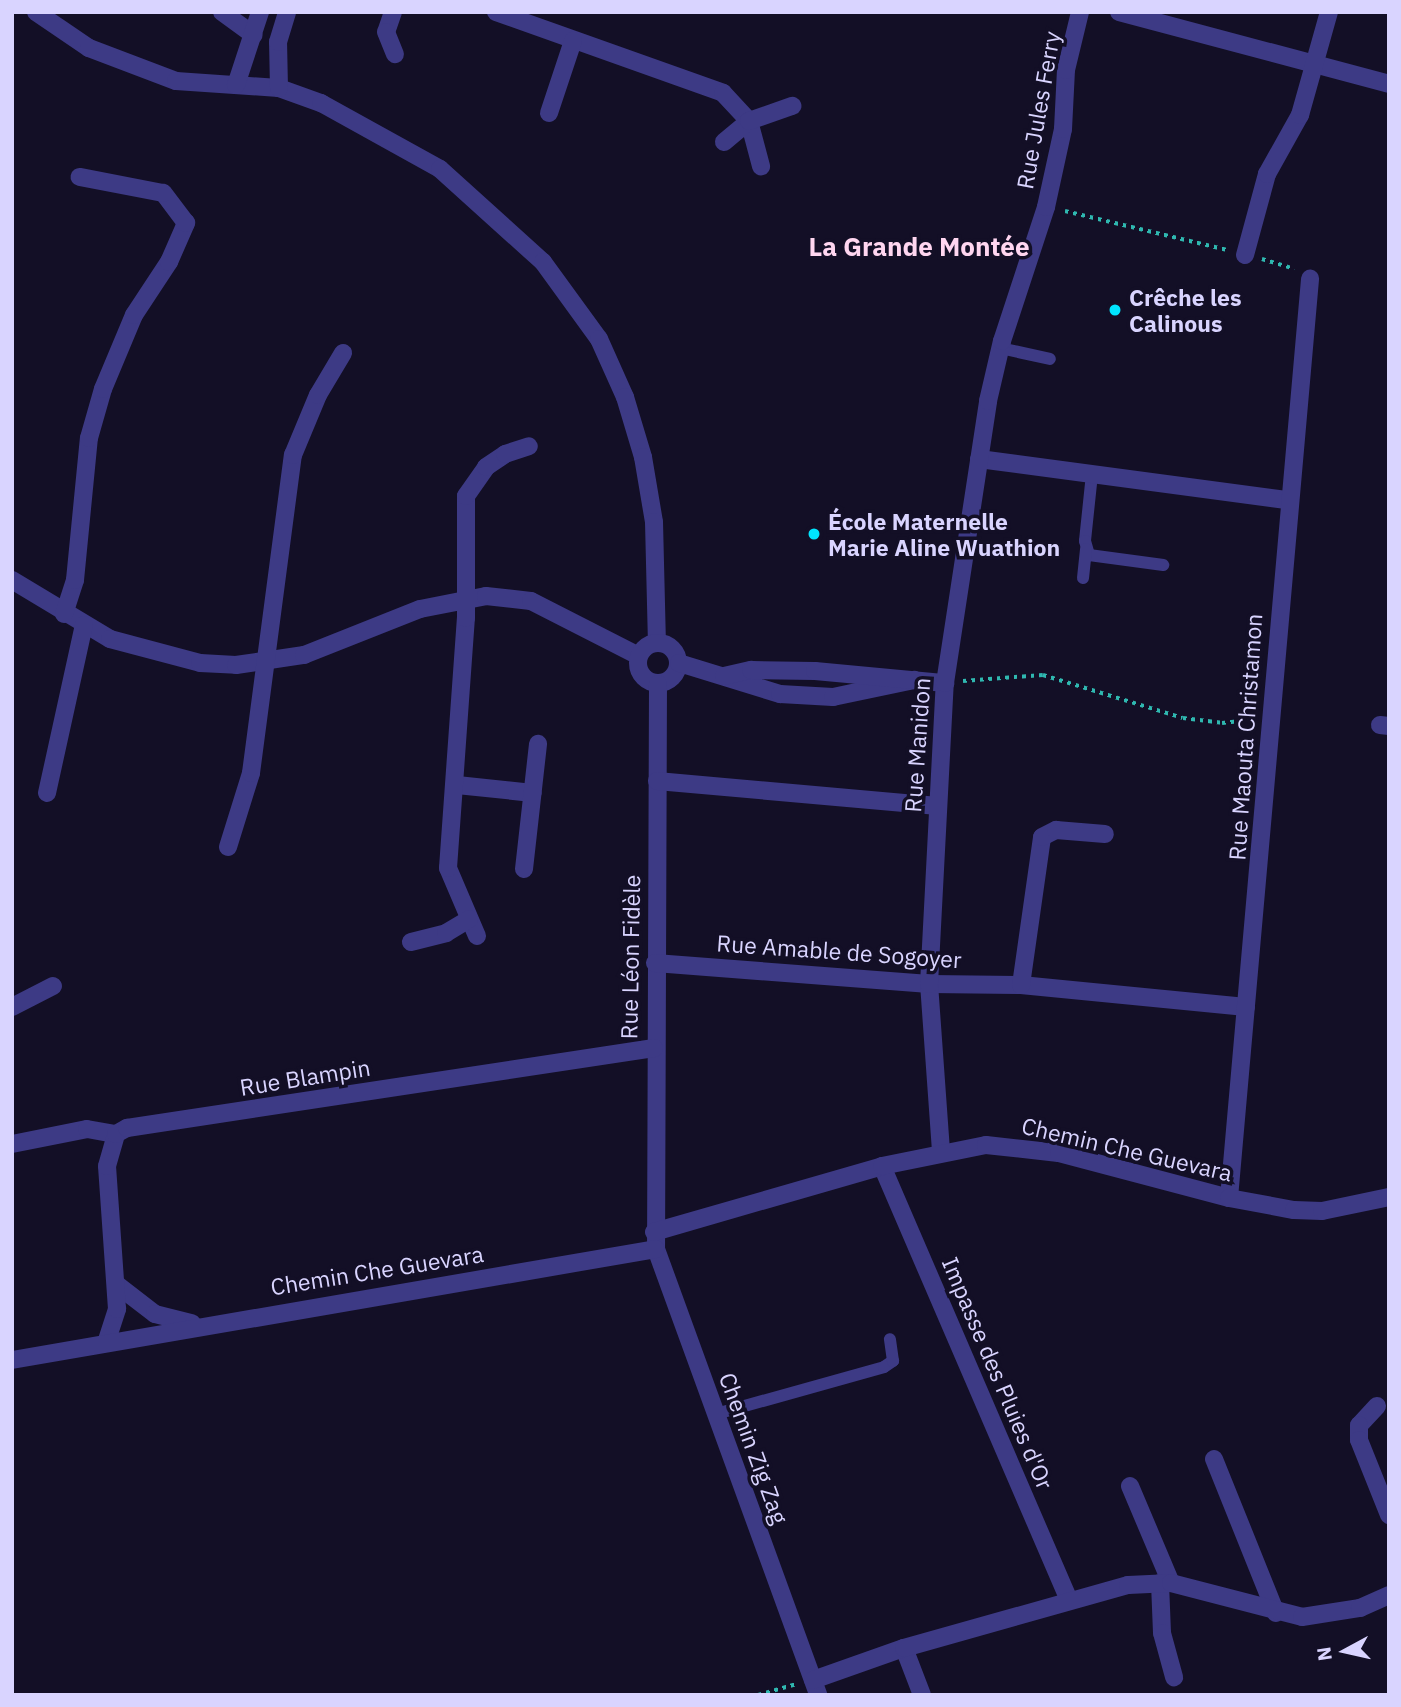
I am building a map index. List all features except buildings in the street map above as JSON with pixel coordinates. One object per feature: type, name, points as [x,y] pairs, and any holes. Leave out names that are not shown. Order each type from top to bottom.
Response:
[{"type":"street","points":[[36,12],[89,48],[176,81],[279,88],[321,103],[440,170],[543,262],[586,321],[625,397],[643,457],[654,522],[657,643]]},
{"type":"street","points":[[222,12],[254,35]]},
{"type":"street","points":[[236,85],[260,12]]},
{"type":"street","points":[[279,88],[278,42],[287,12]]},
{"type":"street","points":[[393,12],[386,32],[395,54]]},
{"type":"street","points":[[496,12],[573,41],[708,85],[735,104],[749,121],[761,166]]},
{"type":"street","name":"Rue Jules Ferry","points":[[979,459],[1000,348],[1046,207],[1063,128],[1066,70],[1080,12]]},
{"type":"street","points":[[1119,12],[1389,84]]},
{"type":"street","points":[[1245,255],[1267,174],[1294,130],[1329,12]]},
{"type":"street","points":[[549,113],[573,41]]},
{"type":"street","points":[[724,142],[749,121],[792,106]]},
{"type":"street","points":[[64,614],[75,580],[89,438],[103,389],[134,315],[170,262],[186,223],[163,194],[80,177]]},
{"type":"street","name":"Rue Maouta Christamon","points":[[1228,1198],[1310,279]]},
{"type":"street","points":[[228,847],[251,773],[293,455],[318,395],[342,353]]},
{"type":"street","points":[[477,936],[448,868],[457,785],[466,618],[463,597],[466,496],[471,484],[505,454],[529,446]]},
{"type":"street","points":[[979,459],[1289,500]]},
{"type":"street","name":"Rue Manidon","points":[[940,1151],[929,984],[937,806],[945,683],[979,459]]},
{"type":"street","points":[[12,580],[64,614],[110,639],[163,656],[200,663],[266,662],[338,644],[419,608],[463,597],[531,601],[639,656]]},
{"type":"street","points":[[47,793],[84,625]]},
{"type":"street","points":[[639,656],[657,643]]},
{"type":"street","points":[[657,643],[672,649],[679,663],[724,676],[748,688],[780,694],[833,697],[914,680]]},
{"type":"street","points":[[639,656],[644,678],[658,684],[672,678],[679,663]]},
{"type":"street","points":[[724,676],[751,670],[815,671],[945,683]]},
{"type":"street","name":"Rue Léon Fidèle","points":[[655,1240],[653,1048],[658,684]]},
{"type":"street","points":[[524,869],[538,744]]},
{"type":"street","points":[[657,781],[937,806]]},
{"type":"street","points":[[457,785],[533,793]]},
{"type":"street","points":[[1021,985],[1042,837],[1056,830],[1105,834]]},
{"type":"street","points":[[411,942],[446,933],[469,919]]},
{"type":"street","name":"Rue Amable de Sogoyer","points":[[655,963],[929,984],[1021,985],[1246,1007]]},
{"type":"street","points":[[12,1007],[52,986]]},
{"type":"street","name":"Rue Blampin","points":[[116,1134],[127,1128],[653,1048]]},
{"type":"street","points":[[12,1144],[87,1129],[116,1134],[107,1167],[117,1309],[107,1340]]},
{"type":"street","name":"Chemin Che Guevara","points":[[12,1360],[107,1340],[655,1240],[882,1166],[940,1151],[986,1144],[1021,1146],[1228,1198],[1322,1211],[1389,1197]]},
{"type":"street","name":"Impasse des Pluies d'Or","points":[[882,1166],[1069,1600]]},
{"type":"street","name":"Chemin Zig Zag","points":[[655,1240],[816,1687]]},
{"type":"street","points":[[116,1284],[155,1314],[200,1325]]},
{"type":"street","points":[[1377,1406],[1359,1425],[1359,1440],[1389,1516]]},
{"type":"street","points":[[1214,1459],[1276,1613]]},
{"type":"street","points":[[1130,1486],[1166,1583],[1162,1633],[1174,1677]]},
{"type":"street","points":[[816,1687],[904,1648],[1128,1585],[1166,1583],[1276,1613],[1329,1616],[1389,1595]]},
{"type":"street","points":[[904,1648],[922,1695]]},
{"type":"lane","points":[[1000,348],[1050,359]]},
{"type":"lane","points":[[1083,578],[1092,474]]},
{"type":"lane","points":[[1086,549],[1095,557],[1163,565]]},
{"type":"lane","points":[[716,1414],[884,1367],[893,1361],[890,1339]]},
{"type":"path","points":[[1046,207],[1245,255],[1296,269],[1310,279]]},
{"type":"path","points":[[945,683],[1009,674],[1043,675],[1203,722],[1241,722],[1271,716]]},
{"type":"path","points":[[758,1695],[816,1687]]},
{"type":"place","name":"Crêche les Calinous","points":[[1115,310]]},
{"type":"place","name":"École Maternelle Marie Aline Wuathion","points":[[814,534]]},
{"type":"district","name":"La Grande Montée","points":[[919,247]]}]
